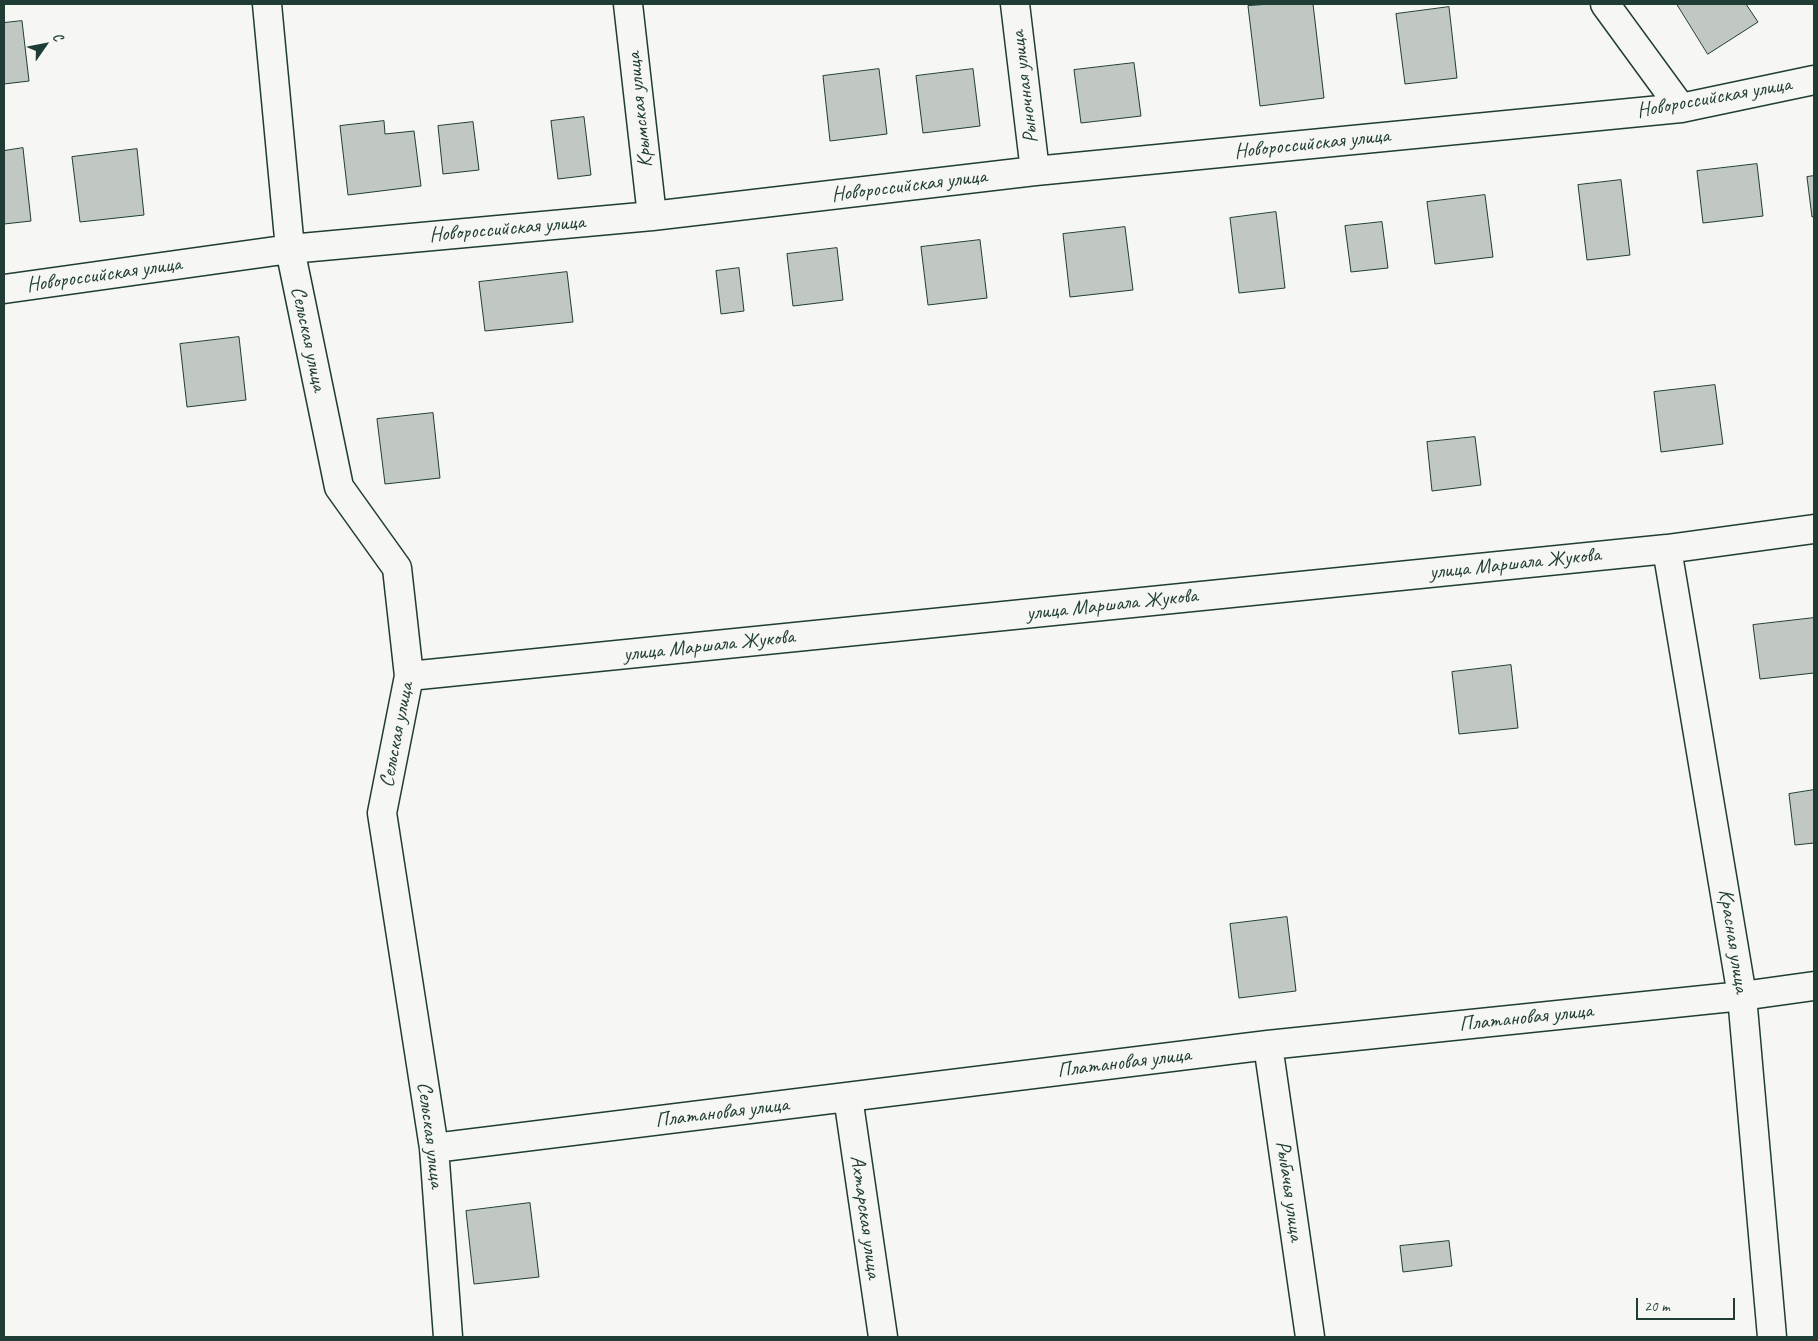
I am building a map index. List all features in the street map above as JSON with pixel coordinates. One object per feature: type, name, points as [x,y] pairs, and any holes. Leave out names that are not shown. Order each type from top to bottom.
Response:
[{"type":"street","name":"Сельская улица","points":[[267,4],[290,249],[339,487],[397,568],[409,676],[382,813],[434,1148],[448,1337]]},
{"type":"street","name":"Крымская улица","points":[[628,4],[652,216]]},
{"type":"street","name":"Рыночная улица","points":[[1015,4],[1034,171]]},
{"type":"street","points":[[1605,4],[1681,108]]},
{"type":"street","name":"Новороссийская улица","points":[[4,289],[290,249],[652,216],[1034,171],[1681,108],[1814,80]]},
{"type":"street","name":"улица Маршала Жукова","points":[[409,676],[1668,549],[1814,529]]},
{"type":"street","name":"Красная улица","points":[[1668,549],[1742,996],[1772,1337]]},
{"type":"street","name":"Платановая улица","points":[[434,1148],[1268,1045],[1742,996],[1814,986]]},
{"type":"street","name":"Рыбачья улица","points":[[1268,1045],[1310,1337]]},
{"type":"street","name":"Ахтарская улица","points":[[848,1097],[883,1337]]},
{"type":"building","points":[[1313,4],[1324,98],[1260,106],[1248,6]]},
{"type":"building","points":[[1677,4],[1746,4],[1758,22],[1708,54]]},
{"type":"building","points":[[1449,7],[1457,78],[1405,84],[1396,14]]},
{"type":"building","points":[[22,21],[29,81],[4,84],[4,23]]},
{"type":"building","points":[[1134,63],[1141,116],[1081,123],[1074,70]]},
{"type":"building","points":[[879,69],[887,134],[830,141],[823,76]]},
{"type":"building","points":[[973,69],[980,126],[923,133],[916,76]]},
{"type":"building","points":[[584,117],[591,175],[558,179],[551,121]]},
{"type":"building","points":[[384,121],[385,134],[414,131],[421,186],[348,195],[340,126]]},
{"type":"building","points":[[473,122],[479,170],[443,174],[438,126]]},
{"type":"building","points":[[23,148],[31,221],[4,224],[4,151]]},
{"type":"building","points":[[137,149],[144,215],[80,222],[72,157]]},
{"type":"building","points":[[1757,164],[1763,216],[1703,223],[1697,171]]},
{"type":"building","points":[[1814,176],[1814,216],[1812,217],[1807,177]]},
{"type":"building","points":[[1621,180],[1630,255],[1587,260],[1578,185]]},
{"type":"building","points":[[1485,195],[1493,257],[1435,264],[1427,202]]},
{"type":"building","points":[[1276,212],[1285,288],[1239,293],[1230,218]]},
{"type":"building","points":[[1382,222],[1388,268],[1351,272],[1345,226]]},
{"type":"building","points":[[1125,227],[1133,290],[1070,297],[1063,234]]},
{"type":"building","points":[[980,240],[987,298],[928,305],[921,247]]},
{"type":"building","points":[[837,248],[843,300],[793,306],[787,254]]},
{"type":"building","points":[[739,268],[744,311],[721,314],[716,271]]},
{"type":"building","points":[[567,272],[573,322],[485,331],[479,282]]},
{"type":"building","points":[[239,337],[246,400],[187,407],[180,344]]},
{"type":"building","points":[[1715,385],[1723,444],[1661,452],[1654,392]]},
{"type":"building","points":[[433,413],[440,478],[385,484],[377,419]]},
{"type":"building","points":[[1475,437],[1481,485],[1432,491],[1427,442]]},
{"type":"building","points":[[1814,618],[1814,673],[1760,679],[1753,625]]},
{"type":"building","points":[[1511,665],[1518,728],[1459,734],[1452,672]]},
{"type":"building","points":[[1814,790],[1814,843],[1795,845],[1789,794]]},
{"type":"building","points":[[1287,917],[1296,991],[1239,998],[1230,924]]},
{"type":"building","points":[[530,1203],[539,1277],[474,1284],[466,1211]]},
{"type":"building","points":[[1449,1241],[1452,1266],[1403,1272],[1400,1246]]}]
